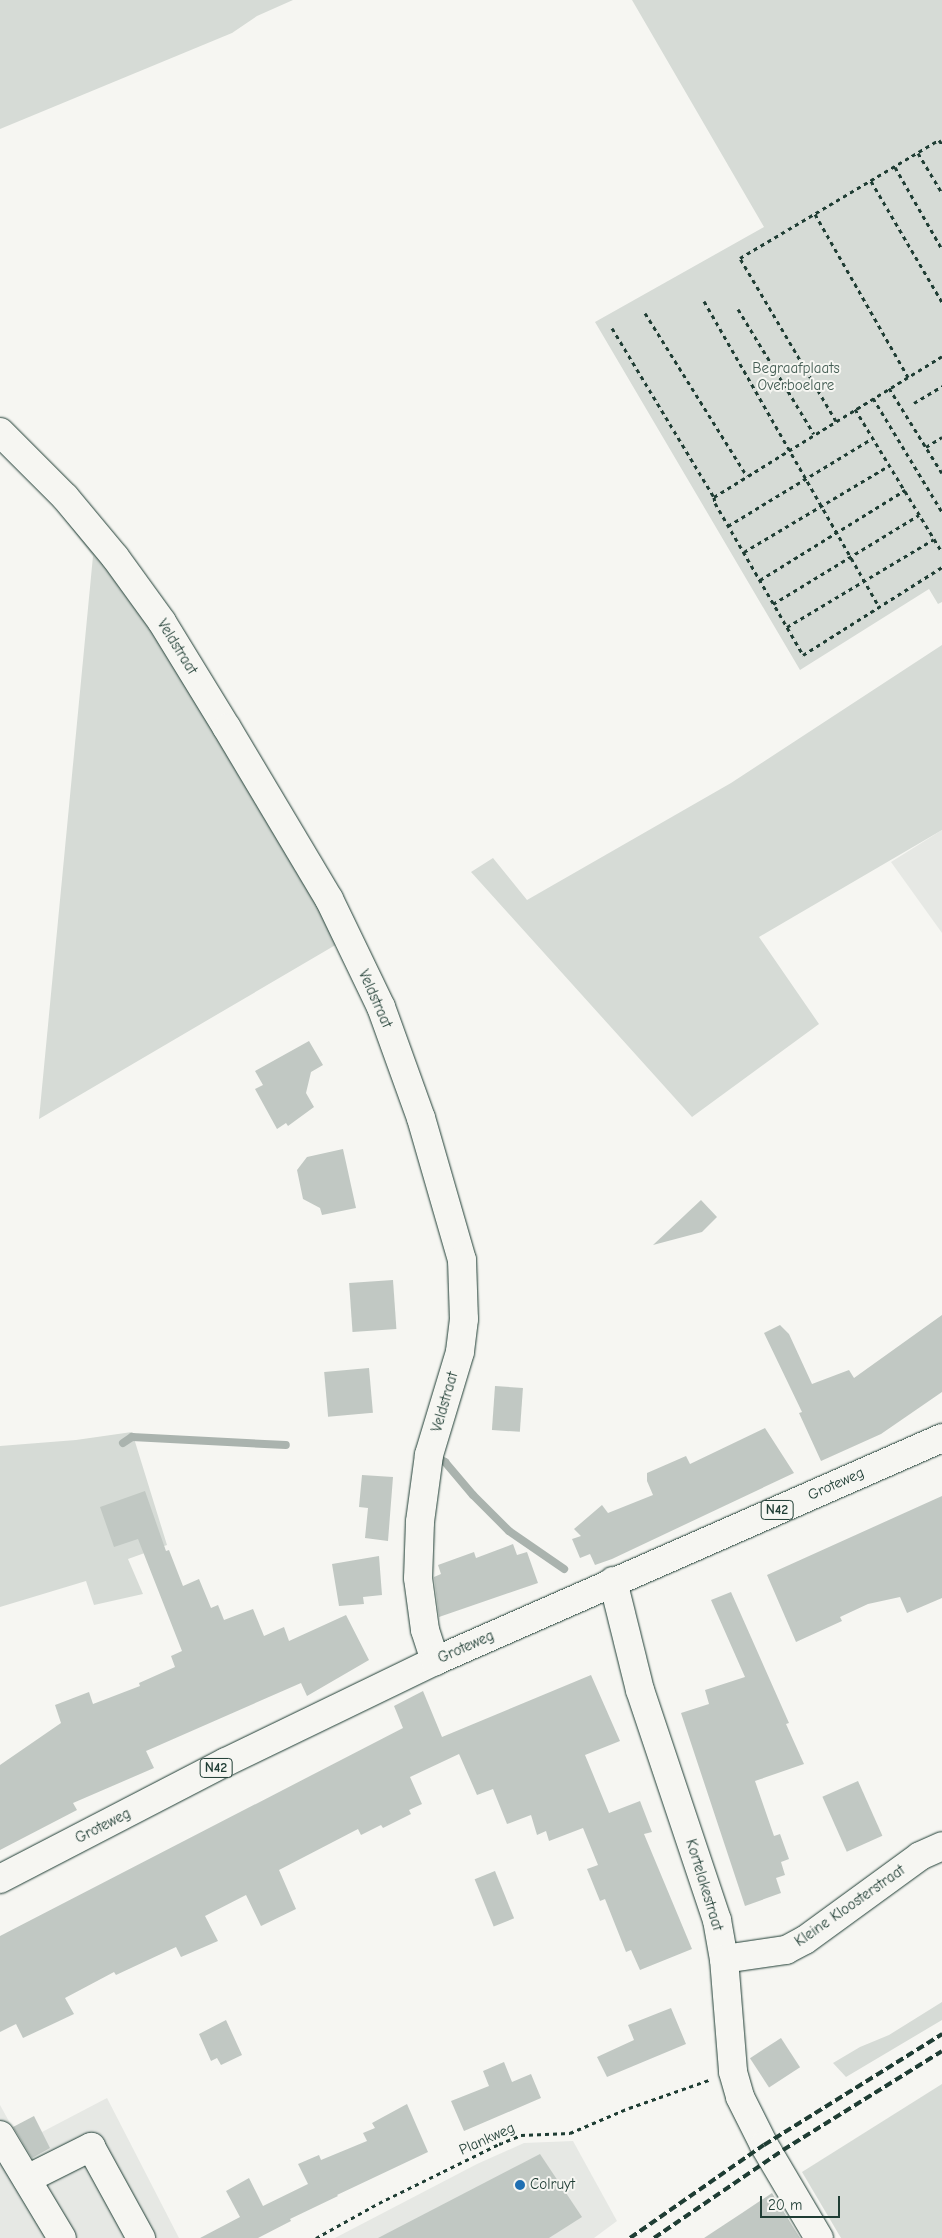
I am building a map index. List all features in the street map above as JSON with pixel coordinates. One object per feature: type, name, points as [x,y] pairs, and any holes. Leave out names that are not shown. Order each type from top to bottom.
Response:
[{"type":"street","name":"Veldstraat","points":[[0,432],[65,496],[115,557],[162,622],[329,899],[381,1007],[421,1118],[462,1260],[464,1319],[460,1352],[429,1455],[420,1522],[418,1578],[425,1630],[435,1661]]},
{"type":"street","name":"Groteweg","points":[[0,1879],[226,1762],[435,1661],[612,1581],[942,1438]]},
{"type":"street","name":"Kortelakestraat","points":[[612,1581],[640,1690],[717,1920],[724,1958],[733,2072],[751,2121],[819,2238]]},
{"type":"street","name":"Kleine Kloosterstraat","points":[[724,1958],[786,1950],[805,1940],[920,1856],[942,1846]]},
{"type":"street","points":[[0,2135],[62,2238]]},
{"type":"street","points":[[27,2178],[91,2147],[141,2238]]},
{"type":"path","points":[[836,421],[740,258],[940,140],[942,144]]},
{"type":"path","points":[[918,153],[942,193]]},
{"type":"path","points":[[895,167],[942,249]]},
{"type":"path","points":[[871,180],[942,302]]},
{"type":"path","points":[[815,214],[908,377]]},
{"type":"path","points":[[704,301],[879,606]]},
{"type":"path","points":[[738,308],[814,434]]},
{"type":"path","points":[[645,313],[747,476]]},
{"type":"path","points":[[612,328],[714,497],[728,526],[803,655],[942,566]]},
{"type":"path","points":[[714,497],[942,356]]},
{"type":"path","points":[[914,403],[942,386]]},
{"type":"path","points":[[889,388],[942,472]]},
{"type":"path","points":[[874,398],[942,512]]},
{"type":"path","points":[[855,409],[942,552]]},
{"type":"path","points":[[926,447],[942,437]]},
{"type":"path","points":[[728,526],[873,438]]},
{"type":"path","points":[[744,552],[890,466]]},
{"type":"path","points":[[760,580],[904,490]]},
{"type":"path","points":[[774,604],[919,515]]},
{"type":"path","points":[[787,627],[934,539]]},
{"type":"path","name":"Plankweg","points":[[316,2238],[379,2203],[521,2135],[570,2133],[629,2108],[733,2072]]},
{"type":"shaded area","points":[[942,830],[942,933],[891,862]]},
{"type":"shaded area","points":[[107,2098],[179,2238],[0,2238],[0,2105],[21,2143]]},
{"type":"shaded area","points":[[573,2141],[617,2221],[594,2238],[335,2238],[477,2164],[524,2143]]},
{"type":"green space","points":[[0,0],[293,0],[257,16],[232,33],[0,129]]},
{"type":"green space","name":"Begraafplaats Overboelare","points":[[632,0],[942,0],[942,602],[938,604],[929,589],[800,670],[595,322],[764,227]]},
{"type":"green space","points":[[67,504],[166,634],[344,940],[39,1119],[93,556],[56,508]]},
{"type":"green space","points":[[942,645],[942,830],[759,937],[819,1024],[692,1117],[471,872],[493,858],[527,900],[731,783]]},
{"type":"green space","points":[[132,1432],[167,1545],[128,1559],[143,1594],[94,1605],[86,1581],[0,1607],[0,1446],[76,1440]]},
{"type":"green space","points":[[942,2002],[942,2020],[846,2077],[833,2063],[860,2047],[889,2035]]},
{"type":"green space","points":[[942,2084],[942,2238],[841,2238],[802,2172]]},
{"type":"building","points":[[309,1041],[323,1065],[311,1072],[306,1093],[314,1107],[288,1126],[286,1123],[277,1129],[255,1089],[263,1085],[255,1071]]},
{"type":"building","points":[[343,1149],[356,1208],[322,1215],[320,1208],[303,1199],[297,1170],[307,1157]]},
{"type":"building","points":[[701,1200],[717,1217],[702,1232],[653,1245]]},
{"type":"building","points":[[393,1280],[396,1329],[353,1332],[349,1283]]},
{"type":"building","points":[[942,1315],[942,1392],[881,1434],[821,1461],[799,1413],[802,1412],[764,1333],[780,1325],[789,1334],[812,1384],[849,1370],[854,1378]]},
{"type":"building","points":[[369,1368],[373,1413],[328,1417],[324,1372]]},
{"type":"building","points":[[495,1386],[523,1388],[520,1432],[492,1430]]},
{"type":"building","points":[[765,1428],[794,1473],[612,1559],[595,1565],[590,1554],[580,1558],[572,1539],[581,1536],[574,1529],[602,1505],[608,1513],[653,1495],[647,1481],[647,1473],[686,1456],[690,1464]]},
{"type":"building","points":[[362,1475],[393,1477],[388,1541],[365,1538],[368,1508],[359,1507]]},
{"type":"building","points":[[145,1491],[166,1551],[169,1550],[183,1586],[199,1579],[211,1608],[218,1605],[224,1620],[253,1609],[264,1636],[284,1627],[289,1641],[346,1615],[369,1660],[307,1696],[301,1683],[146,1751],[154,1768],[73,1803],[77,1810],[0,1850],[0,1765],[61,1723],[55,1705],[89,1692],[93,1704],[140,1686],[139,1683],[175,1667],[171,1656],[182,1651],[138,1539],[114,1547],[100,1507]]},
{"type":"building","points":[[942,1496],[942,1598],[907,1613],[900,1597],[868,1604],[840,1617],[842,1621],[796,1642],[767,1575]]},
{"type":"building","points":[[513,1544],[517,1555],[527,1552],[538,1583],[439,1617],[434,1577],[441,1574],[438,1565],[474,1552],[476,1558]]},
{"type":"building","points":[[379,1556],[382,1595],[363,1597],[364,1604],[339,1606],[332,1564]]},
{"type":"building","points":[[731,1592],[789,1723],[786,1724],[804,1764],[755,1781],[774,1836],[780,1834],[789,1859],[781,1862],[785,1875],[776,1878],[781,1893],[745,1906],[681,1713],[709,1704],[705,1690],[745,1677],[711,1600]]},
{"type":"building","points":[[591,1675],[620,1741],[585,1755],[609,1813],[640,1801],[652,1832],[644,1834],[692,1949],[640,1970],[631,1950],[626,1952],[605,1899],[600,1901],[587,1869],[598,1865],[583,1828],[549,1841],[546,1831],[537,1835],[531,1815],[507,1824],[493,1789],[477,1795],[459,1754],[410,1777],[422,1804],[409,1810],[411,1814],[383,1828],[381,1825],[361,1835],[358,1829],[279,1870],[296,1909],[261,1926],[246,1895],[205,1916],[218,1941],[181,1957],[176,1947],[116,1975],[114,1972],[65,1998],[74,2014],[23,2038],[16,2024],[0,2032],[0,1936],[403,1728],[394,1706],[423,1691],[442,1737]]},
{"type":"building","points":[[858,1781],[882,1836],[847,1852],[822,1797]]},
{"type":"building","points":[[495,1871],[514,1918],[494,1927],[475,1879]]},
{"type":"building","points":[[671,2008],[686,2044],[607,2077],[597,2057],[634,2040],[628,2025]]},
{"type":"building","points":[[226,2020],[242,2055],[221,2065],[217,2058],[211,2061],[199,2034]]},
{"type":"building","points":[[781,2038],[800,2067],[769,2088],[750,2058]]},
{"type":"building","points":[[504,2062],[512,2082],[531,2074],[541,2098],[464,2131],[451,2101],[489,2086],[483,2071]]},
{"type":"building","points":[[407,2104],[428,2152],[337,2195],[258,2238],[200,2238],[240,2217],[226,2191],[249,2178],[263,2206],[308,2184],[298,2164],[319,2155],[321,2160],[367,2141],[363,2133],[375,2128],[372,2123]]},
{"type":"building","points":[[34,2116],[50,2148],[32,2158],[13,2127]]},
{"type":"building","name":"Colruyt","points":[[540,2154],[582,2217],[549,2238],[378,2238]]},
{"type":"building","points":[[772,2193],[800,2238],[704,2238],[742,2213]]},
{"type":"waterway","points":[[123,1443],[132,1437],[286,1445]]},
{"type":"waterway","points":[[439,1459],[445,1462],[473,1495],[509,1531],[564,1569]]},
{"type":"railway","points":[[630,2238],[764,2145],[942,2034]]},
{"type":"railway","points":[[654,2238],[783,2150],[942,2051]]},
{"type":"place","name":"Colruyt","points":[[520,2185]]}]
